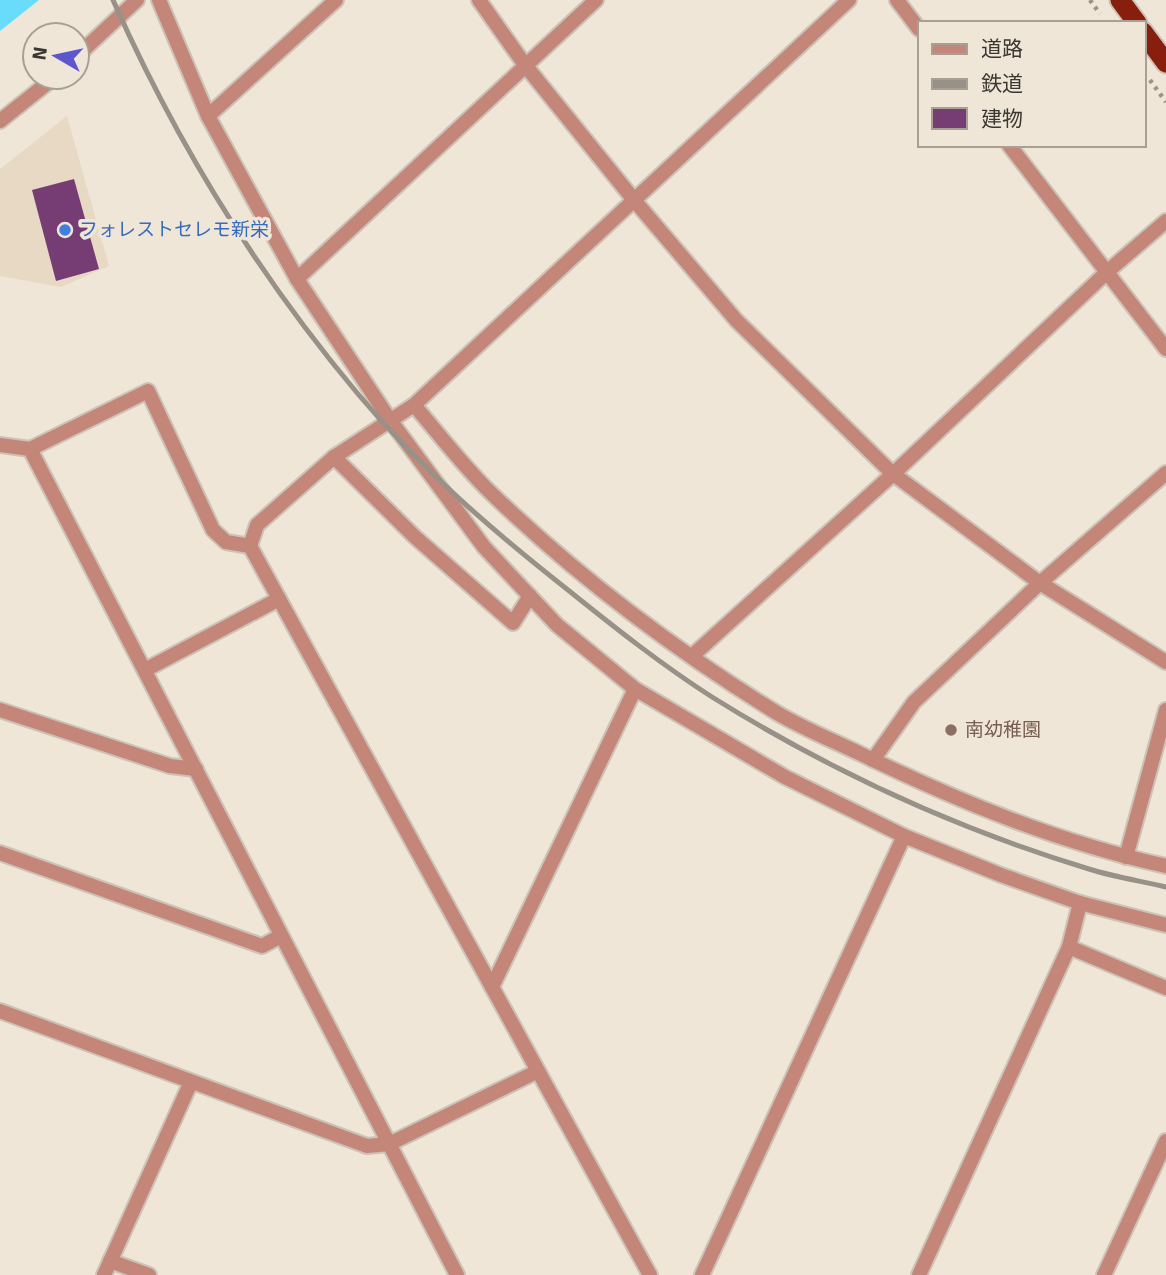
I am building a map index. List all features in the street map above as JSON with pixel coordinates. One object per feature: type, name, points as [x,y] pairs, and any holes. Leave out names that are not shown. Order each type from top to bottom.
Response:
[{"type":"highway","points":[[1120,0],[1136,21]]},
{"type":"highway","points":[[1145,35],[1166,63]]},
{"type":"street","points":[[91,43],[136,0]]},
{"type":"street","points":[[159,0],[208,116],[297,279],[390,421],[484,547],[557,625],[635,689],[785,777],[904,836],[1080,903],[1166,925]]},
{"type":"street","points":[[208,116],[336,0]]},
{"type":"street","points":[[479,0],[525,65],[736,320],[893,474],[1040,583],[1166,662]]},
{"type":"street","points":[[297,279],[596,0]]},
{"type":"street","points":[[650,1275],[250,546],[257,525],[334,457],[414,405],[849,0]]},
{"type":"street","points":[[897,0],[918,28]]},
{"type":"street","points":[[0,121],[38,91]]},
{"type":"street","points":[[1011,147],[1166,349]]},
{"type":"street","points":[[692,656],[893,474],[1107,272],[1166,221]]},
{"type":"street","points":[[0,445],[30,449],[148,391],[213,530],[226,542],[250,546]]},
{"type":"street","points":[[414,405],[499,501],[567,562],[692,656],[779,714],[951,796],[1020,824],[1126,857],[1166,866]]},
{"type":"street","points":[[30,449],[457,1275]]},
{"type":"street","points":[[334,457],[415,537],[513,622],[530,596]]},
{"type":"street","points":[[873,760],[914,702],[1040,583],[1166,472]]},
{"type":"street","points":[[145,670],[279,598]]},
{"type":"street","points":[[492,987],[635,689]]},
{"type":"street","points":[[0,710],[170,766],[196,769]]},
{"type":"street","points":[[1126,857],[1166,710]]},
{"type":"street","points":[[702,1275],[904,836]]},
{"type":"street","points":[[0,853],[262,946],[281,936]]},
{"type":"street","points":[[919,1275],[1069,947],[1080,903]]},
{"type":"street","points":[[1069,947],[1166,988]]},
{"type":"street","points":[[0,1011],[367,1146],[389,1144],[538,1072]]},
{"type":"street","points":[[104,1275],[191,1082]]},
{"type":"street","points":[[1104,1275],[1166,1141]]},
{"type":"street","points":[[110,1261],[149,1275]]},
{"type":"path","points":[[1145,75],[1166,102]]},
{"type":"shaded area","points":[[67,116],[109,266],[61,287],[0,276],[0,169]]},
{"type":"water","points":[[0,0],[39,0],[0,31]]},
{"type":"building","name":"フォレストセレモ新栄","points":[[74,179],[99,269],[56,281],[32,190]]},
{"type":"railway","points":[[113,0],[192,156],[286,302],[321,349],[406,448],[512,545],[675,672],[756,724],[802,749],[895,795],[991,836],[1098,872],[1166,887]]},
{"type":"place","name":"フォレストセレモ新栄","points":[[65,230]]},
{"type":"place","name":"南幼稚園","points":[[951,730]]}]
